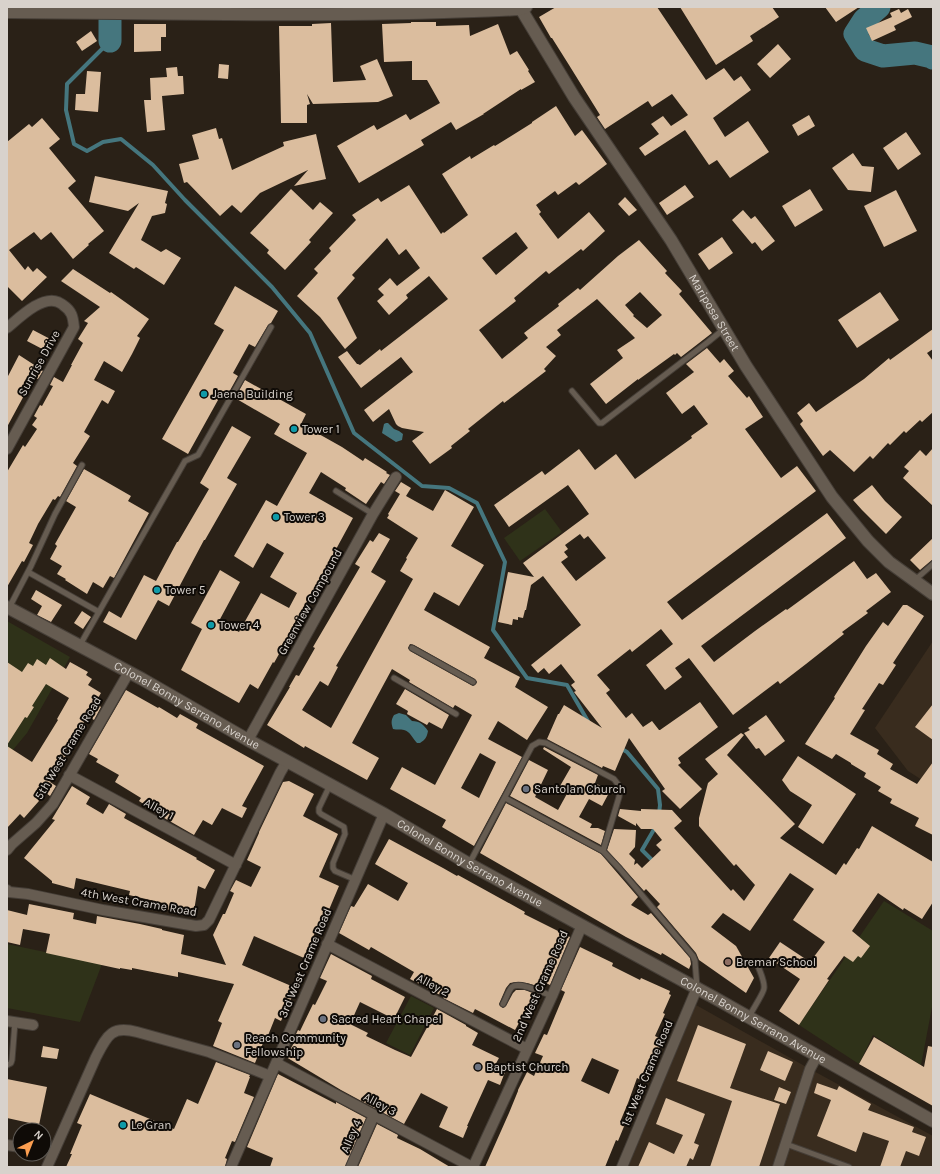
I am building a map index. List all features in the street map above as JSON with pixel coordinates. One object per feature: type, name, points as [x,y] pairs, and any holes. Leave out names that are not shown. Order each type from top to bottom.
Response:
[{"type":"main road","points":[[7,12],[323,15],[472,12],[523,8]]},
{"type":"main road","name":"Mariposa Street","points":[[523,8],[574,97],[671,240],[746,366],[832,497],[868,541],[889,562],[933,594]]},
{"type":"main road","name":"Colonel Bonny Serrano Avenue","points":[[8,608],[129,672],[248,740],[384,814],[469,864],[697,988],[933,1121]]},
{"type":"street","name":"Sunrise Drive","points":[[7,328],[21,316],[44,301],[58,301],[69,310],[73,317],[74,327],[7,449]]},
{"type":"street","name":"Greenview Compound","points":[[248,740],[373,514],[396,477]]},
{"type":"street","name":"5th West Crame Road","points":[[7,850],[36,823],[52,804],[129,672]]},
{"type":"street","name":"4th West Crame Road","points":[[7,890],[9,892],[28,894],[107,911],[196,926],[204,926],[210,920],[287,761]]},
{"type":"street","name":"Alley 1","points":[[69,775],[236,865]]},
{"type":"street","name":"3rd West Crame Road","points":[[231,1167],[384,814]]},
{"type":"street","name":"2nd West Crame Road","points":[[473,1167],[552,996],[582,925]]},
{"type":"street","name":"Alley 2","points":[[327,944],[527,1049]]},
{"type":"street","name":"1st West Crame Road","points":[[622,1167],[697,988]]},
{"type":"street","points":[[11,1021],[33,1025]]},
{"type":"street","points":[[47,1167],[103,1044],[110,1034],[118,1030],[141,1026]]},
{"type":"street","points":[[127,1029],[209,1052],[270,1076]]},
{"type":"street","points":[[778,1167],[810,1069],[817,1056]]},
{"type":"street","name":"Alley 3","points":[[276,1063],[473,1167]]},
{"type":"street","name":"Alley 4","points":[[351,1167],[374,1115]]},
{"type":"lane","points":[[80,645],[185,461],[198,455],[271,327]]},
{"type":"lane","points":[[572,391],[599,423],[602,423],[708,342],[724,328]]},
{"type":"lane","points":[[8,608],[28,572],[55,514],[82,465]]},
{"type":"lane","points":[[336,492],[373,514]]},
{"type":"lane","points":[[915,581],[933,564]]},
{"type":"lane","points":[[28,572],[99,612]]},
{"type":"lane","points":[[412,648],[473,682]]},
{"type":"lane","points":[[394,678],[456,714]]},
{"type":"lane","points":[[469,864],[532,746],[539,742],[546,743],[614,779],[620,787],[619,797],[603,851]]},
{"type":"lane","points":[[330,784],[319,808],[319,812],[344,827],[345,830],[345,834],[333,863],[333,868],[335,871],[356,880]]},
{"type":"lane","points":[[505,798],[603,851],[693,956],[695,961],[697,988]]},
{"type":"lane","points":[[748,1017],[763,993],[764,988],[758,963]]},
{"type":"lane","points":[[503,1004],[511,988],[516,985],[524,985],[552,996]]},
{"type":"lane","points":[[7,1065],[11,1063],[12,1060],[11,1021]]},
{"type":"lane","points":[[786,1144],[848,1167]]},
{"type":"shaded area","points":[[933,641],[933,787],[908,771],[875,728]]},
{"type":"shaded area","points":[[696,1005],[933,1136],[933,1167],[628,1167]]},
{"type":"green space","points":[[545,509],[562,532],[520,561],[504,538]]},
{"type":"green space","points":[[7,621],[70,657],[27,733],[7,757]]},
{"type":"green space","points":[[884,901],[933,931],[933,1002],[921,1065],[873,1035],[859,1064],[799,1025]]},
{"type":"green space","points":[[7,944],[102,964],[80,1022],[7,1008]]},
{"type":"green space","points":[[411,996],[434,1008],[410,1055],[386,1043]]},
{"type":"water","points":[[386,423],[403,434],[402,440],[396,442],[382,433],[384,424]]},
{"type":"water","points":[[399,713],[406,715],[412,721],[420,723],[425,727],[428,731],[423,741],[417,743],[410,733],[403,730],[393,729],[392,718],[394,715]]},
{"type":"building","points":[[556,7],[657,7],[706,80],[724,68],[734,81],[741,76],[751,90],[713,118],[725,137],[748,121],[769,152],[730,178],[717,160],[709,165],[685,130],[645,156],[639,148],[659,134],[651,124],[663,116],[671,126],[688,115],[672,94],[652,107],[648,101],[605,129],[597,117],[600,115],[539,17]]},
{"type":"building","points":[[680,7],[772,7],[779,17],[750,36],[753,41],[716,65]]},
{"type":"building","points":[[825,7],[859,7],[836,22]]},
{"type":"building","points":[[899,9],[901,13],[908,9],[912,17],[894,26],[896,30],[872,41],[866,28],[892,17],[890,13]]},
{"type":"building","points":[[436,22],[436,26],[469,25],[470,36],[498,24],[510,55],[517,51],[535,82],[521,89],[484,114],[456,130],[451,122],[421,140],[424,145],[359,183],[337,146],[374,125],[377,130],[406,114],[410,120],[440,103],[427,80],[412,80],[412,61],[384,62],[382,24]]},
{"type":"building","points":[[331,23],[333,82],[366,80],[360,66],[377,59],[393,96],[378,102],[313,104],[307,94],[310,104],[307,105],[307,123],[281,123],[279,26],[312,26],[312,24]]},
{"type":"building","points":[[134,24],[166,24],[166,37],[161,37],[161,51],[134,52]]},
{"type":"building","points":[[91,31],[97,41],[82,51],[76,42]]},
{"type":"building","points":[[778,44],[791,59],[770,78],[757,64]]},
{"type":"building","points":[[219,64],[229,65],[228,79],[218,78]]},
{"type":"building","points":[[177,67],[178,76],[183,76],[184,94],[162,96],[165,130],[147,132],[144,100],[151,100],[150,78],[167,77],[166,68]]},
{"type":"building","points":[[87,71],[101,72],[98,112],[75,110],[76,94],[85,94]]},
{"type":"building","points":[[556,106],[575,136],[582,130],[607,164],[579,185],[576,182],[558,195],[555,191],[536,205],[541,212],[539,214],[558,239],[589,212],[605,231],[583,251],[581,249],[549,274],[546,271],[514,298],[516,301],[479,330],[502,359],[528,338],[524,333],[559,306],[558,304],[578,288],[580,290],[618,256],[639,240],[667,271],[665,273],[682,291],[679,294],[712,333],[681,357],[677,353],[675,355],[674,354],[606,404],[590,384],[623,358],[617,350],[635,338],[597,299],[557,330],[561,335],[546,347],[556,356],[544,369],[546,371],[504,403],[503,401],[468,429],[470,431],[451,446],[452,448],[430,464],[412,441],[424,432],[398,426],[389,409],[373,422],[364,410],[413,372],[401,357],[361,388],[338,357],[347,351],[357,364],[360,365],[380,349],[381,351],[448,299],[429,276],[406,295],[408,298],[389,315],[377,301],[384,295],[378,289],[390,278],[397,286],[420,268],[406,249],[399,255],[387,238],[352,275],[355,278],[337,298],[357,338],[345,349],[320,317],[297,296],[318,273],[314,269],[331,251],[329,248],[356,220],[352,215],[378,198],[381,202],[409,185],[441,234],[443,232],[444,233],[468,215],[442,174],[470,156],[471,159],[494,145],[495,146]],"holes":[[[516,232],[528,248],[496,275],[482,258]],[[640,292],[662,315],[647,328],[633,316],[634,315],[625,305]]]},
{"type":"building","points":[[809,115],[815,126],[798,136],[792,125]]},
{"type":"building","points":[[42,118],[60,139],[49,148],[76,181],[68,188],[104,231],[73,259],[51,232],[41,240],[34,232],[9,250],[25,270],[28,266],[33,272],[37,268],[47,277],[22,301],[7,286],[7,142],[29,124],[32,127]]},
{"type":"building","points":[[216,128],[219,139],[222,138],[232,170],[284,146],[283,142],[316,134],[326,179],[294,186],[308,170],[260,193],[241,213],[232,205],[220,216],[187,182],[184,183],[179,164],[199,159],[192,135]]},
{"type":"building","points":[[906,132],[921,154],[898,170],[883,148]]},
{"type":"building","points":[[853,153],[862,166],[874,167],[871,192],[848,190],[832,168]]},
{"type":"building","points":[[95,176],[168,191],[165,203],[167,204],[165,213],[152,216],[141,240],[161,252],[166,249],[181,258],[164,285],[136,267],[134,269],[109,253],[139,203],[128,211],[89,202]]},
{"type":"building","points":[[685,185],[694,197],[667,215],[659,203]]},
{"type":"building","points":[[291,189],[313,210],[320,202],[333,213],[309,240],[311,242],[285,270],[267,253],[269,250],[250,233]]},
{"type":"building","points":[[810,189],[823,210],[795,227],[782,206]]},
{"type":"building","points":[[896,190],[917,231],[884,247],[864,206]]},
{"type":"building","points":[[625,197],[637,210],[629,216],[618,204]]},
{"type":"building","points":[[743,210],[751,219],[755,216],[775,241],[762,251],[755,242],[752,244],[732,220]]},
{"type":"building","points":[[722,237],[733,253],[709,270],[698,254]]},
{"type":"building","points":[[73,269],[110,293],[111,292],[149,319],[137,336],[140,338],[122,372],[104,361],[94,380],[115,391],[108,404],[102,400],[84,432],[90,436],[73,463],[77,466],[60,497],[58,496],[55,500],[53,499],[38,524],[29,543],[33,545],[24,562],[22,561],[7,587],[7,472],[23,445],[25,447],[37,429],[32,425],[37,418],[34,416],[40,405],[42,406],[53,386],[50,385],[54,377],[63,382],[72,365],[83,343],[78,339],[88,323],[84,321],[100,307],[61,281]]},
{"type":"building","points":[[235,286],[278,311],[255,347],[249,344],[233,373],[238,376],[228,394],[223,391],[188,454],[162,439],[224,330],[214,324]]},
{"type":"building","points":[[880,292],[899,320],[857,348],[838,320]]},
{"type":"building","points":[[933,329],[933,349],[927,353],[933,361],[933,412],[922,422],[920,420],[906,433],[904,431],[890,445],[888,443],[873,459],[870,456],[854,472],[830,450],[823,456],[800,424],[803,421],[797,413],[809,403],[816,412],[864,379],[889,358],[890,360]]},
{"type":"building","points":[[33,330],[54,341],[48,352],[27,341]]},
{"type":"building","points":[[707,348],[720,363],[724,359],[734,371],[728,376],[747,398],[749,396],[763,417],[745,429],[781,478],[797,466],[816,491],[667,602],[682,620],[827,513],[846,538],[701,646],[714,662],[854,561],[867,579],[876,573],[891,592],[866,611],[868,613],[842,632],[844,634],[806,664],[780,684],[778,681],[733,715],[689,658],[675,668],[682,677],[665,690],[646,665],[673,644],[661,629],[632,652],[630,649],[597,675],[610,690],[606,693],[626,718],[632,713],[643,727],[652,721],[660,730],[700,702],[718,727],[678,758],[681,763],[678,765],[702,789],[680,809],[662,791],[665,789],[629,738],[615,771],[603,766],[602,768],[547,739],[558,714],[564,705],[602,728],[574,692],[576,691],[571,685],[575,682],[561,664],[549,674],[544,668],[538,673],[531,665],[581,625],[543,576],[531,585],[523,618],[518,617],[518,620],[513,619],[512,625],[498,622],[508,572],[534,577],[523,563],[589,514],[568,485],[509,527],[494,505],[542,471],[545,475],[579,449],[595,470],[616,454],[635,479],[692,438],[691,436],[708,424],[694,405],[682,414],[666,393],[694,372],[686,364]],"holes":[[[580,534],[584,539],[588,536],[606,558],[576,581],[561,562],[568,557],[564,552],[568,549],[565,545]]]},
{"type":"building","points":[[19,355],[43,371],[38,379],[34,377],[7,427],[7,378]]},
{"type":"building","points":[[245,380],[306,414],[301,424],[342,447],[363,461],[365,458],[390,475],[384,484],[381,482],[366,504],[345,490],[346,488],[321,472],[309,493],[353,518],[322,575],[324,576],[315,592],[313,591],[274,663],[273,662],[258,689],[250,684],[239,703],[181,670],[202,629],[191,623],[220,570],[240,582],[219,621],[239,632],[261,593],[289,608],[297,593],[270,577],[284,553],[267,543],[253,568],[234,556],[266,500],[277,506],[307,453],[274,434],[280,424],[235,398]]},
{"type":"building","points":[[232,426],[251,437],[227,478],[237,484],[204,540],[169,606],[158,600],[136,640],[103,622],[109,611],[121,618],[144,575],[156,581],[177,542],[209,489],[200,483]]},
{"type":"building","points":[[933,448],[933,506],[903,478],[909,471],[904,467],[920,450],[926,456]]},
{"type":"building","points":[[84,469],[131,496],[128,501],[149,513],[114,578],[110,576],[103,588],[93,582],[87,594],[57,574],[62,566],[50,559],[57,546],[55,544],[76,507],[66,501]]},
{"type":"building","points":[[401,482],[411,488],[406,496],[433,511],[445,490],[474,507],[451,546],[484,565],[459,606],[434,592],[424,610],[490,647],[484,658],[520,677],[515,687],[548,707],[527,740],[498,721],[488,739],[522,757],[474,846],[442,827],[446,820],[390,789],[402,767],[435,785],[472,715],[455,705],[453,708],[409,682],[410,680],[392,669],[352,743],[379,758],[367,780],[305,746],[304,748],[267,725],[296,675],[299,676],[315,648],[313,647],[360,567],[355,564],[370,540],[373,542],[379,533],[390,539],[371,572],[386,581],[336,666],[338,667],[328,686],[320,681],[302,710],[331,728],[413,579],[400,571],[418,538],[387,518],[400,494],[395,491]],"holes":[[[410,644],[475,679],[477,682],[476,684],[473,686],[410,651],[408,648]],[[480,753],[496,762],[479,798],[461,788]]]},
{"type":"building","points":[[872,485],[885,501],[902,517],[886,534],[853,500]]},
{"type":"building","points":[[933,538],[933,559],[920,570],[910,560]]},
{"type":"building","points":[[36,590],[62,605],[51,622],[37,615],[42,606],[31,599]]},
{"type":"building","points":[[903,605],[907,605],[924,616],[893,663],[896,665],[883,685],[879,683],[862,709],[865,710],[850,734],[879,750],[877,754],[893,764],[890,769],[917,784],[933,762],[933,835],[915,826],[919,818],[890,803],[892,799],[878,791],[881,787],[864,777],[866,773],[836,754],[832,759],[805,744],[866,646],[883,622],[888,626]]},
{"type":"building","points":[[82,611],[91,617],[83,629],[74,623]]},
{"type":"building","points":[[50,658],[66,669],[70,662],[88,672],[86,675],[92,679],[88,685],[101,693],[95,703],[101,707],[94,720],[88,716],[65,753],[67,754],[50,782],[56,786],[50,796],[46,793],[24,818],[20,814],[7,828],[7,746],[32,762],[58,720],[57,719],[69,698],[46,684],[32,706],[34,707],[27,718],[25,717],[7,745],[7,662],[22,672],[28,663],[33,666],[37,659],[46,665]]},
{"type":"building","points":[[405,689],[449,715],[442,729],[429,722],[427,725],[407,714],[408,711],[396,704]]},
{"type":"building","points":[[126,690],[177,718],[180,714],[198,724],[196,728],[264,766],[242,806],[247,808],[242,818],[222,808],[212,825],[203,820],[194,835],[152,811],[153,810],[139,801],[141,798],[115,782],[119,775],[96,762],[98,759],[89,754]]},
{"type":"building","points":[[933,704],[933,740],[915,727]]},
{"type":"building","points":[[766,715],[785,741],[765,756],[759,748],[756,749],[744,733],[750,730],[748,728]]},
{"type":"building","points":[[741,733],[744,735],[727,755],[795,824],[780,838],[836,875],[844,863],[846,865],[857,848],[859,849],[872,826],[933,862],[933,902],[922,919],[904,908],[903,910],[878,893],[852,931],[870,946],[861,958],[858,956],[853,962],[844,956],[827,979],[829,980],[799,1025],[779,1011],[800,979],[769,958],[780,942],[810,962],[825,942],[793,920],[814,889],[790,873],[750,931],[723,913],[711,927],[736,946],[754,978],[746,993],[699,960],[696,953],[657,907],[660,904],[646,889],[644,891],[607,850],[614,829],[636,830],[635,847],[629,854],[635,860],[634,865],[637,863],[642,868],[661,850],[656,845],[662,840],[653,829],[641,829],[636,823],[636,826],[618,816],[620,809],[641,811],[641,809],[672,810],[682,821],[674,828],[731,891],[733,889],[744,901],[755,885],[736,864],[734,866],[699,826],[699,818],[708,783],[718,774],[705,759]]},
{"type":"building","points":[[544,747],[598,775],[595,783],[610,791],[602,806],[589,799],[579,817],[592,824],[590,828],[598,828],[605,831],[601,845],[510,796],[529,760],[548,770],[535,797],[558,810],[569,790],[560,786],[571,767],[543,749]]},
{"type":"building","points":[[798,756],[856,794],[823,844],[798,827],[812,805],[790,791],[782,780]]},
{"type":"building","points":[[289,781],[314,794],[303,816],[338,834],[319,877],[339,886],[323,924],[320,929],[317,928],[304,958],[254,936],[242,965],[296,988],[281,1021],[275,1018],[255,1063],[213,1046],[222,1023],[218,1021],[234,984],[178,972],[178,977],[132,968],[132,970],[120,969],[46,953],[50,934],[23,929],[20,945],[7,942],[7,910],[27,915],[29,904],[74,913],[73,919],[96,924],[97,916],[140,924],[184,935],[181,954],[226,965],[213,935],[223,914],[225,914],[234,893],[230,891],[236,880],[251,887],[261,867],[247,860],[283,782]]},
{"type":"building","points":[[72,786],[90,797],[86,804],[103,814],[109,804],[126,814],[124,818],[197,858],[196,859],[215,870],[205,889],[198,886],[194,911],[179,908],[178,911],[162,909],[163,903],[129,895],[130,891],[76,878],[74,889],[52,883],[52,881],[24,858],[55,820],[52,819]]},
{"type":"building","points":[[506,803],[601,854],[638,897],[631,905],[648,915],[651,913],[690,958],[691,964],[689,969],[662,953],[661,955],[626,937],[480,853]]},
{"type":"building","points":[[389,839],[525,912],[524,914],[570,937],[550,985],[546,983],[544,988],[527,983],[516,982],[510,983],[506,988],[499,1004],[503,1008],[506,1006],[516,990],[525,990],[540,996],[530,1016],[524,1014],[515,1030],[475,1009],[473,1013],[443,998],[444,997],[410,979],[414,972],[371,947],[369,950],[339,933],[351,906],[354,907],[368,884],[398,901],[408,883],[375,864]]},
{"type":"building","points":[[580,947],[613,963],[612,966],[640,980],[641,978],[670,991],[669,994],[671,995],[663,1013],[665,1014],[655,1036],[663,1040],[643,1081],[637,1078],[620,1122],[625,1124],[618,1141],[616,1140],[605,1167],[485,1167],[527,1072],[534,1076],[543,1056],[535,1053],[544,1034],[547,1035],[565,992],[561,990]],"holes":[[[592,1058],[619,1070],[609,1094],[581,1081]]]},
{"type":"building","points":[[331,954],[372,976],[371,979],[405,997],[394,1019],[360,1002],[351,1022],[353,1023],[352,1025],[368,1033],[366,1036],[411,1057],[437,1009],[478,1033],[472,1045],[499,1058],[494,1067],[505,1072],[500,1085],[488,1080],[463,1138],[439,1127],[448,1107],[421,1093],[404,1124],[341,1090],[286,1057],[295,1041],[293,1040],[298,1030],[300,1031],[313,1004],[315,1005],[327,981],[320,978]]},
{"type":"building","points":[[698,1025],[746,1044],[730,1088],[780,1104],[759,1167],[710,1167],[732,1101],[677,1081]]},
{"type":"building","points":[[874,1037],[924,1067],[928,1046],[933,1047],[933,1106],[859,1064]]},
{"type":"building","points":[[43,1046],[59,1049],[57,1059],[41,1057]]},
{"type":"building","points":[[768,1051],[793,1062],[785,1081],[760,1070]]},
{"type":"building","points":[[216,1062],[250,1075],[244,1093],[254,1097],[235,1142],[232,1141],[225,1158],[227,1159],[225,1167],[66,1167],[82,1125],[77,1123],[90,1094],[174,1129],[187,1099],[198,1104]]},
{"type":"building","points":[[278,1074],[366,1118],[345,1167],[270,1167],[273,1158],[247,1147]]},
{"type":"building","points":[[7,1079],[47,1087],[40,1122],[25,1122],[7,1118]]},
{"type":"building","points":[[817,1083],[837,1090],[839,1086],[871,1104],[868,1110],[914,1127],[912,1132],[926,1137],[919,1156],[906,1151],[900,1167],[880,1167],[889,1141],[863,1132],[856,1152],[817,1136],[831,1100],[814,1093]]},
{"type":"building","points":[[779,1087],[791,1092],[786,1104],[774,1100]]},
{"type":"building","points":[[666,1098],[705,1114],[694,1143],[699,1145],[693,1160],[690,1158],[686,1167],[638,1167],[649,1142],[674,1154],[683,1135],[656,1124]]},
{"type":"building","points":[[377,1124],[398,1135],[397,1138],[420,1149],[450,1167],[358,1167]]},
{"type":"waterway","points":[[879,7],[864,20],[855,34],[865,50],[883,56],[915,53],[933,58]]},
{"type":"waterway","points":[[110,21],[110,41]]},
{"type":"waterway","points":[[110,41],[67,84],[66,110],[74,144],[87,151],[103,142],[121,139],[153,165],[185,200],[272,287],[310,333],[354,433],[422,486],[449,488],[477,503],[505,562],[493,630],[527,678],[567,685],[589,723]]},
{"type":"waterway","points":[[620,748],[627,752],[658,789],[660,805],[659,814]]},
{"type":"waterway","points":[[655,863],[642,850],[656,826]]},
{"type":"place","name":"Jaena Building","points":[[204,394]]},
{"type":"place","name":"Tower 1","points":[[294,429]]},
{"type":"place","name":"Tower 3","points":[[276,517]]},
{"type":"place","name":"Tower 5","points":[[157,590]]},
{"type":"place","name":"Tower 4","points":[[211,625]]},
{"type":"place","name":"Santolan Church","points":[[526,789]]},
{"type":"place","name":"Bremar School","points":[[728,962]]},
{"type":"place","name":"Sacred Heart Chapel","points":[[323,1019]]},
{"type":"place","name":"Reach Community Fellowship","points":[[237,1045]]},
{"type":"place","name":"Baptist Church","points":[[478,1067]]},
{"type":"place","name":"Le Gran","points":[[123,1125]]}]
